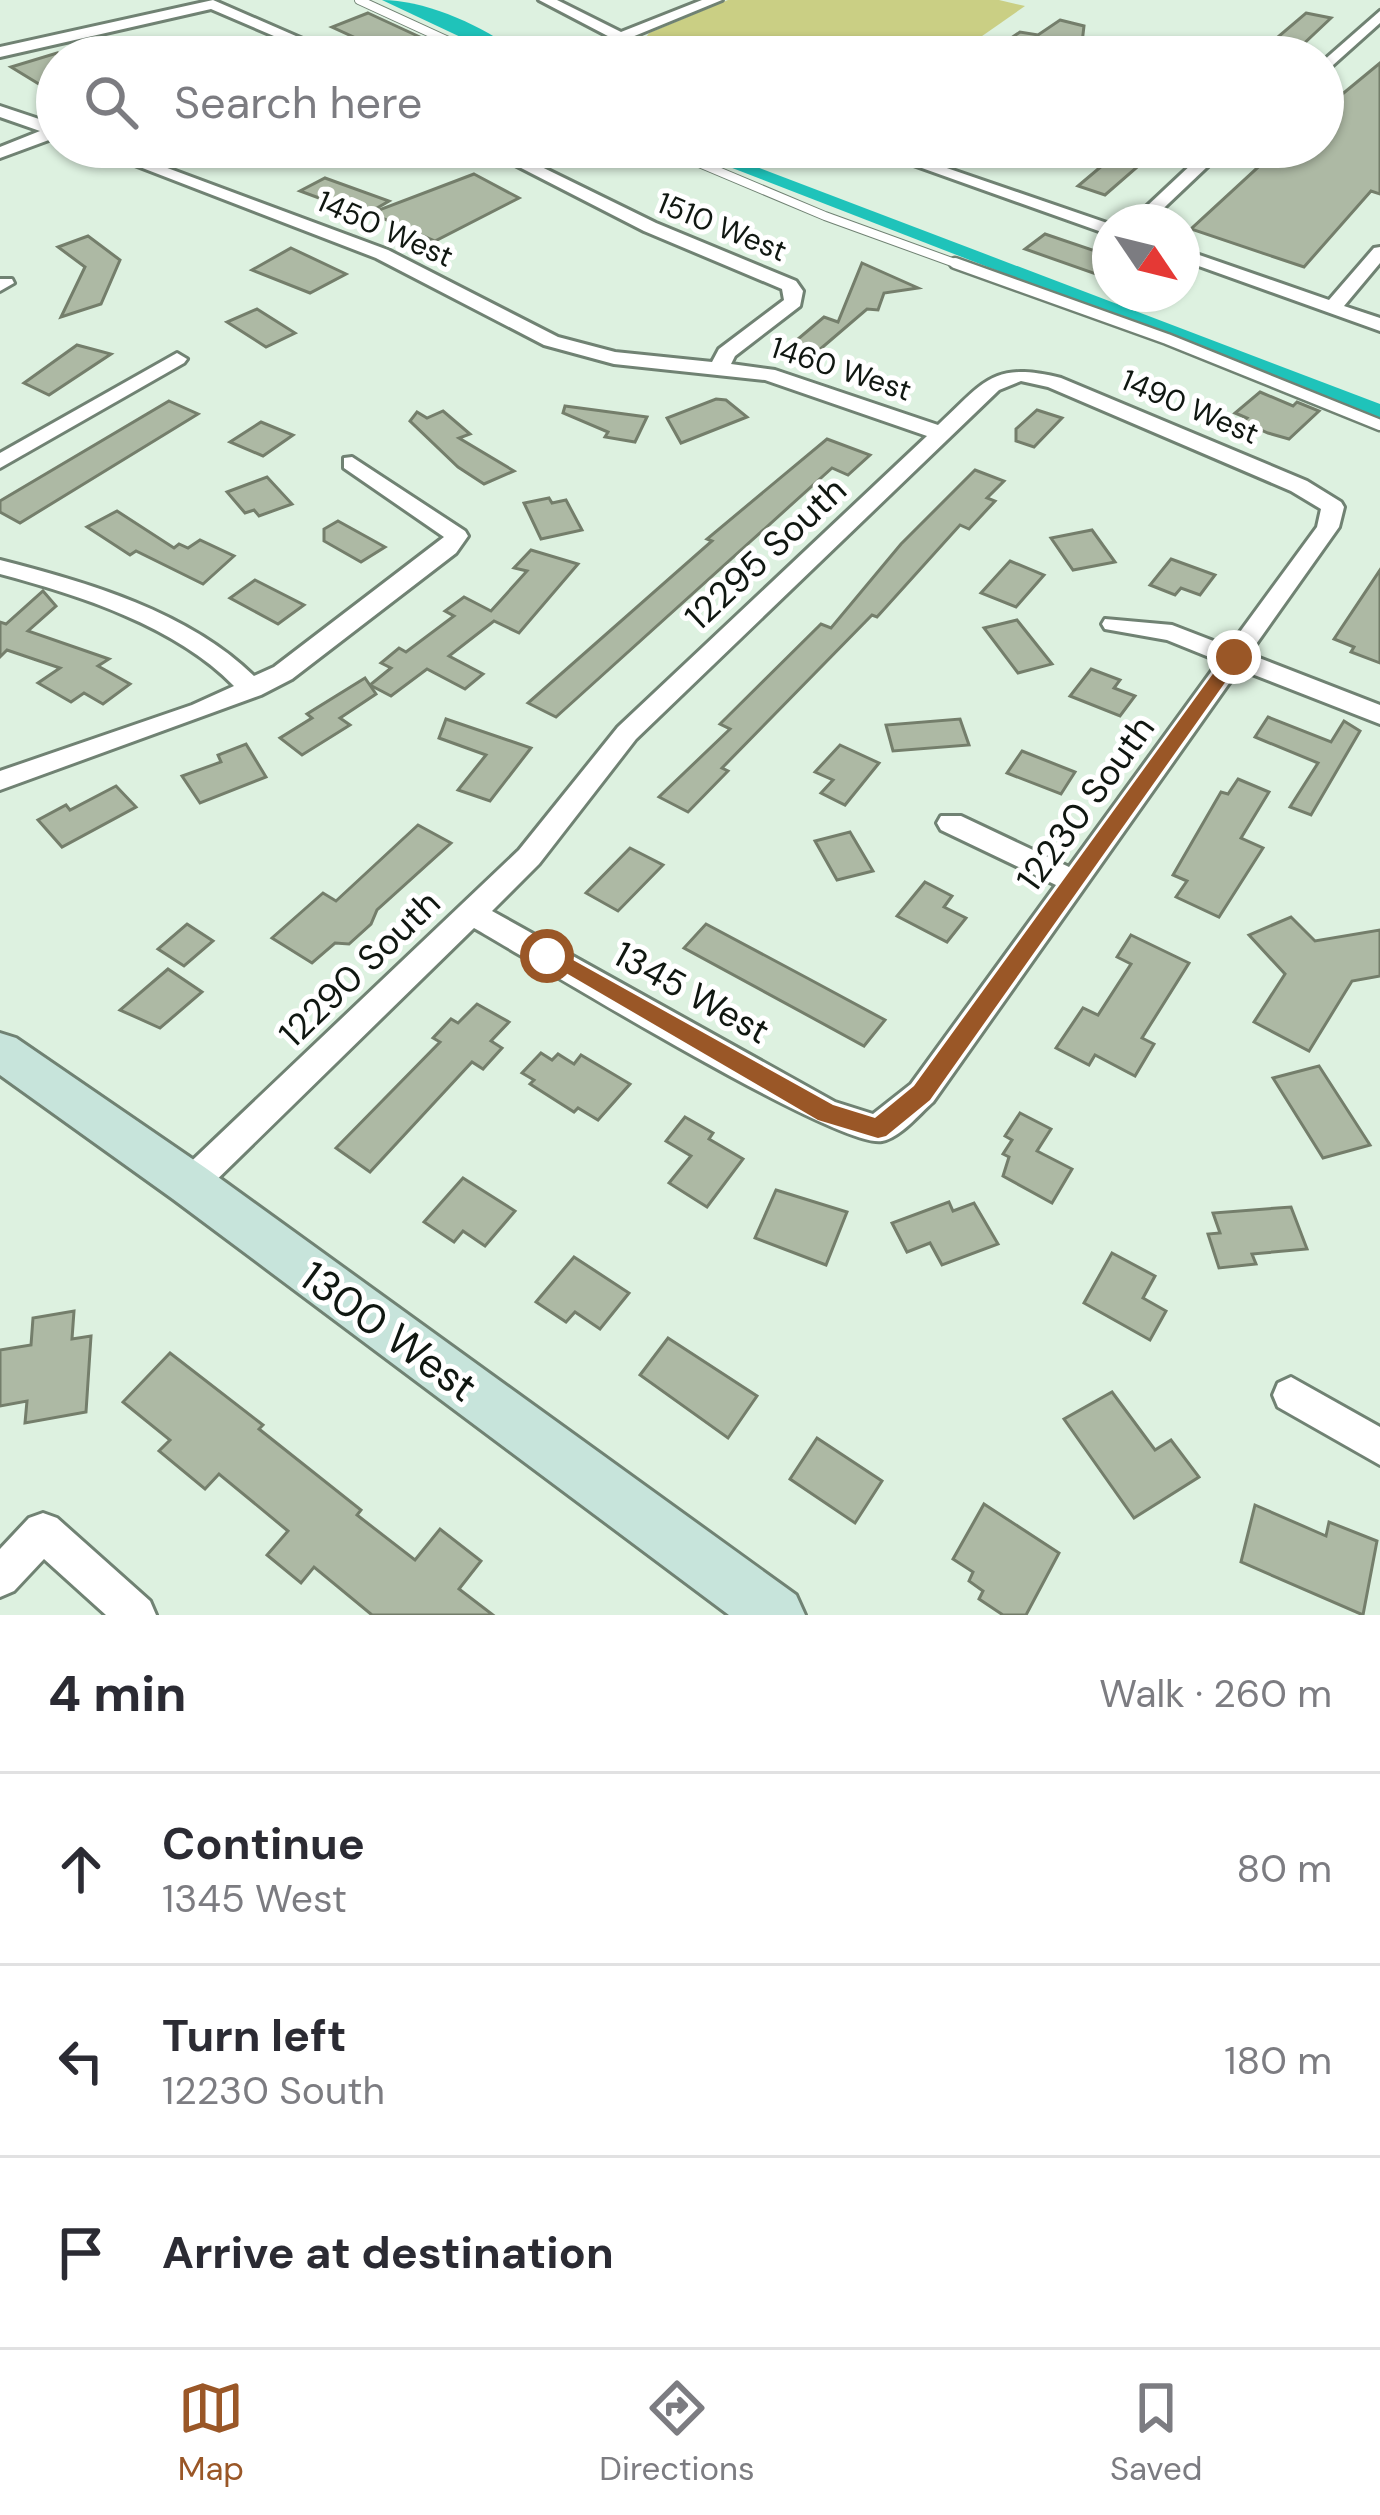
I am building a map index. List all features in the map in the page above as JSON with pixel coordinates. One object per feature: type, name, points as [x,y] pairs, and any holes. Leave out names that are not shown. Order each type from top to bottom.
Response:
[{"type":"street","points":[[546,0],[618,36]]},
{"type":"street","points":[[623,36],[715,0]]},
{"type":"street","points":[[65,36],[212,4],[287,36]]},
{"type":"street","points":[[1344,49],[1380,15]]},
{"type":"street","points":[[20,26],[36,41]]},
{"type":"street","points":[[0,52],[36,42]]},
{"type":"street","points":[[0,111],[36,124]]},
{"type":"street","points":[[0,153],[36,139]]},
{"type":"street","name":"1450 West","points":[[152,168],[382,254],[551,341],[647,372],[720,366]]},
{"type":"street","name":"1510 West","points":[[531,168],[650,227],[781,279],[794,291],[793,302],[726,353],[720,366]]},
{"type":"street","points":[[931,168],[1092,224]]},
{"type":"street","points":[[1158,204],[1197,168]]},
{"type":"street","points":[[1332,308],[1380,252]]},
{"type":"street","points":[[1200,260],[1380,326]]},
{"type":"street","points":[[0,462],[177,359]]},
{"type":"street","name":"1460 West","points":[[720,366],[792,380],[943,434]]},
{"type":"street","name":"12295 South","points":[[575,801],[627,733],[992,386],[1019,374]]},
{"type":"street","name":"1490 West","points":[[1019,374],[1054,382],[1299,486],[1333,506]]},
{"type":"street","points":[[0,781],[252,689],[310,656],[435,560],[457,536],[352,463]]},
{"type":"street","name":"12230 South","points":[[878,1129],[922,1093],[1328,527],[1333,506]]},
{"type":"street","points":[[0,567],[101,597],[237,669],[252,689]]},
{"type":"street","points":[[1114,624],[1172,633],[1380,715]]},
{"type":"street","name":"12290 South","points":[[190,1184],[530,857],[575,801]]},
{"type":"street","points":[[950,823],[1074,881]]},
{"type":"street","name":"1345 West","points":[[472,914],[826,1113],[878,1129]]},
{"type":"street","name":"1300 West","points":[[0,1051],[190,1184],[776,1615]]},
{"type":"street","points":[[1291,1395],[1380,1447]]},
{"type":"street","points":[[0,1577],[43,1532],[136,1615]]},
{"type":"lane","points":[[358,0],[437,36]]},
{"type":"lane","points":[[711,168],[826,216],[1168,339],[1380,425]]},
{"type":"green space","points":[[728,0],[999,0],[1025,6],[982,36],[647,36]]},
{"type":"building","points":[[368,13],[418,36],[352,36],[332,27]]},
{"type":"building","points":[[1306,13],[1331,18],[1312,36],[1279,36]]},
{"type":"building","points":[[1060,20],[1084,26],[1083,36],[1014,36],[1020,32],[1038,35]]},
{"type":"building","points":[[36,59],[36,82],[11,67]]},
{"type":"building","points":[[1380,63],[1380,194],[1371,191],[1304,267],[1200,232],[1200,221],[1257,168],[1344,168],[1344,93]]},
{"type":"building","points":[[1099,168],[1136,168],[1105,195],[1078,186]]},
{"type":"building","points":[[474,174],[519,198],[435,241],[371,213]]},
{"type":"building","points":[[325,178],[389,201],[365,215],[300,191]]},
{"type":"building","points":[[1045,234],[1092,250],[1092,273],[1025,249]]},
{"type":"building","points":[[88,236],[120,260],[101,304],[61,317],[85,267],[58,247]]},
{"type":"building","points":[[291,248],[346,274],[310,293],[252,270]]},
{"type":"building","points":[[862,263],[918,288],[884,293],[878,310],[867,309],[818,351],[792,344],[824,317],[838,322]]},
{"type":"building","points":[[257,309],[295,333],[266,347],[227,322]]},
{"type":"building","points":[[77,345],[111,354],[49,395],[24,383]]},
{"type":"building","points":[[1260,392],[1319,411],[1289,439],[1268,433],[1235,413]]},
{"type":"building","points":[[716,399],[726,400],[747,417],[681,443],[667,418]]},
{"type":"building","points":[[169,401],[198,414],[20,523],[0,512],[0,501]]},
{"type":"building","points":[[565,406],[647,417],[635,442],[605,437],[608,432],[563,413]]},
{"type":"building","points":[[1037,410],[1062,418],[1034,447],[1016,441],[1016,429]]},
{"type":"building","points":[[443,411],[470,434],[459,438],[514,471],[484,484],[458,467],[410,421],[417,412],[427,418]]},
{"type":"building","points":[[261,422],[293,435],[263,456],[230,442]]},
{"type":"building","points":[[827,439],[870,455],[848,475],[832,468],[556,717],[528,703],[712,541],[707,539]]},
{"type":"building","points":[[975,470],[1004,481],[987,498],[995,501],[969,529],[960,525],[877,617],[872,615],[722,768],[728,771],[688,812],[659,797],[730,729],[720,724],[821,624],[831,628],[901,544]]},
{"type":"building","points":[[267,477],[292,504],[259,516],[254,510],[245,513],[227,492]]},
{"type":"building","points":[[549,498],[552,503],[566,500],[582,530],[541,539],[524,503]]},
{"type":"building","points":[[117,511],[174,548],[179,544],[188,548],[200,540],[234,556],[203,584],[136,551],[130,555],[87,527]]},
{"type":"building","points":[[338,521],[385,547],[361,562],[324,541],[324,529]]},
{"type":"building","points":[[1092,530],[1115,562],[1073,570],[1051,538]]},
{"type":"building","points":[[531,550],[578,564],[519,633],[494,621],[449,656],[483,674],[465,689],[427,669],[391,696],[370,685],[391,668],[381,663],[399,648],[406,652],[454,616],[445,611],[464,597],[491,611],[527,571],[514,568]]},
{"type":"building","points":[[1171,559],[1215,575],[1200,595],[1181,588],[1175,595],[1150,585]]},
{"type":"building","points":[[1010,561],[1044,575],[1016,607],[981,593]]},
{"type":"building","points":[[1380,570],[1380,663],[1351,652],[1354,647],[1334,639]]},
{"type":"building","points":[[255,580],[304,605],[278,624],[230,598]]},
{"type":"building","points":[[43,591],[56,606],[28,631],[109,659],[98,666],[130,684],[103,704],[84,693],[71,702],[38,683],[60,668],[7,650],[0,657],[0,622],[6,624]]},
{"type":"building","points":[[1017,620],[1052,664],[1018,673],[984,628]]},
{"type":"building","points":[[1091,669],[1120,680],[1114,688],[1135,696],[1120,716],[1070,696]]},
{"type":"building","points":[[365,678],[376,694],[340,718],[350,725],[302,755],[280,738],[312,718],[307,714]]},
{"type":"building","points":[[1268,717],[1331,742],[1344,721],[1360,731],[1311,815],[1290,807],[1318,763],[1255,737]]},
{"type":"building","points":[[446,719],[531,748],[490,801],[458,790],[486,755],[439,738]]},
{"type":"building","points":[[960,719],[969,745],[893,751],[886,725]]},
{"type":"building","points":[[246,744],[266,777],[200,803],[182,776],[221,762],[218,755]]},
{"type":"building","points":[[840,745],[879,763],[845,805],[821,793],[833,780],[815,772]]},
{"type":"building","points":[[1022,751],[1075,772],[1061,794],[1007,773]]},
{"type":"building","points":[[1238,779],[1269,792],[1241,838],[1263,848],[1219,917],[1176,897],[1187,881],[1173,875],[1221,792],[1228,794]]},
{"type":"building","points":[[116,786],[136,807],[62,847],[38,820],[66,805],[70,810]]},
{"type":"building","points":[[418,825],[451,843],[377,910],[371,924],[349,944],[335,943],[312,963],[272,938],[323,893],[336,901]]},
{"type":"building","points":[[850,832],[873,871],[837,880],[815,841]]},
{"type":"building","points":[[630,848],[663,865],[618,911],[586,893]]},
{"type":"building","points":[[925,882],[952,896],[944,907],[966,918],[947,942],[897,916]]},
{"type":"building","points":[[1291,917],[1315,941],[1380,930],[1380,976],[1352,981],[1309,1051],[1254,1022],[1285,974],[1249,935]]},
{"type":"building","points":[[187,924],[213,941],[184,966],[158,949]]},
{"type":"building","points":[[706,924],[885,1020],[864,1046],[684,948]]},
{"type":"building","points":[[1131,935],[1189,963],[1142,1038],[1154,1044],[1135,1076],[1095,1055],[1089,1065],[1056,1048],[1083,1008],[1098,1015],[1131,964],[1117,957]]},
{"type":"building","points":[[168,969],[202,992],[160,1028],[120,1010]]},
{"type":"building","points":[[477,1004],[509,1022],[491,1041],[502,1048],[483,1069],[472,1062],[370,1172],[336,1148],[440,1042],[433,1038],[451,1019],[458,1023]]},
{"type":"building","points":[[541,1053],[552,1060],[558,1054],[574,1064],[581,1055],[630,1084],[598,1120],[578,1108],[574,1112],[530,1084],[534,1080],[522,1073]]},
{"type":"building","points":[[1319,1066],[1370,1145],[1323,1158],[1273,1078]]},
{"type":"building","points":[[1020,1113],[1051,1129],[1037,1151],[1072,1169],[1052,1203],[1003,1176],[1009,1157],[1003,1154],[1012,1140],[1005,1136]]},
{"type":"building","points":[[685,1117],[713,1133],[709,1139],[743,1159],[707,1207],[669,1183],[691,1156],[666,1141]]},
{"type":"building","points":[[463,1178],[515,1211],[485,1246],[463,1231],[454,1242],[424,1222]]},
{"type":"building","points":[[776,1190],[847,1212],[826,1265],[755,1238]]},
{"type":"building","points":[[949,1202],[953,1211],[974,1203],[998,1244],[942,1265],[930,1243],[907,1252],[892,1223]]},
{"type":"building","points":[[1291,1207],[1307,1249],[1252,1254],[1256,1264],[1219,1268],[1208,1234],[1220,1233],[1213,1213]]},
{"type":"building","points":[[1112,1253],[1155,1276],[1143,1298],[1166,1311],[1150,1340],[1084,1303]]},
{"type":"building","points":[[574,1257],[629,1293],[600,1329],[575,1312],[566,1322],[536,1302]]},
{"type":"building","points":[[74,1311],[72,1339],[91,1336],[86,1412],[25,1423],[27,1401],[0,1406],[0,1350],[31,1345],[33,1318]]},
{"type":"building","points":[[668,1338],[757,1396],[728,1438],[640,1375]]},
{"type":"building","points":[[170,1353],[263,1425],[259,1429],[415,1560],[440,1529],[481,1561],[459,1589],[493,1615],[372,1615],[314,1567],[301,1583],[267,1555],[288,1531],[219,1474],[205,1489],[159,1451],[170,1440],[123,1402]]},
{"type":"building","points":[[1112,1392],[1155,1450],[1171,1440],[1199,1477],[1134,1518],[1064,1419]]},
{"type":"building","points":[[817,1438],[882,1481],[855,1523],[790,1479]]},
{"type":"building","points":[[984,1504],[1059,1553],[1026,1615],[1003,1615],[979,1599],[983,1591],[969,1581],[973,1572],[953,1559]]},
{"type":"building","points":[[1255,1505],[1326,1536],[1329,1522],[1377,1541],[1363,1615],[1241,1562]]},
{"type":"waterway","points":[[390,0],[477,36]]},
{"type":"waterway","points":[[742,168],[1380,412]]},
{"type":"route","points":[[547,956],[826,1113],[878,1129],[922,1093],[1234,657]]}]
